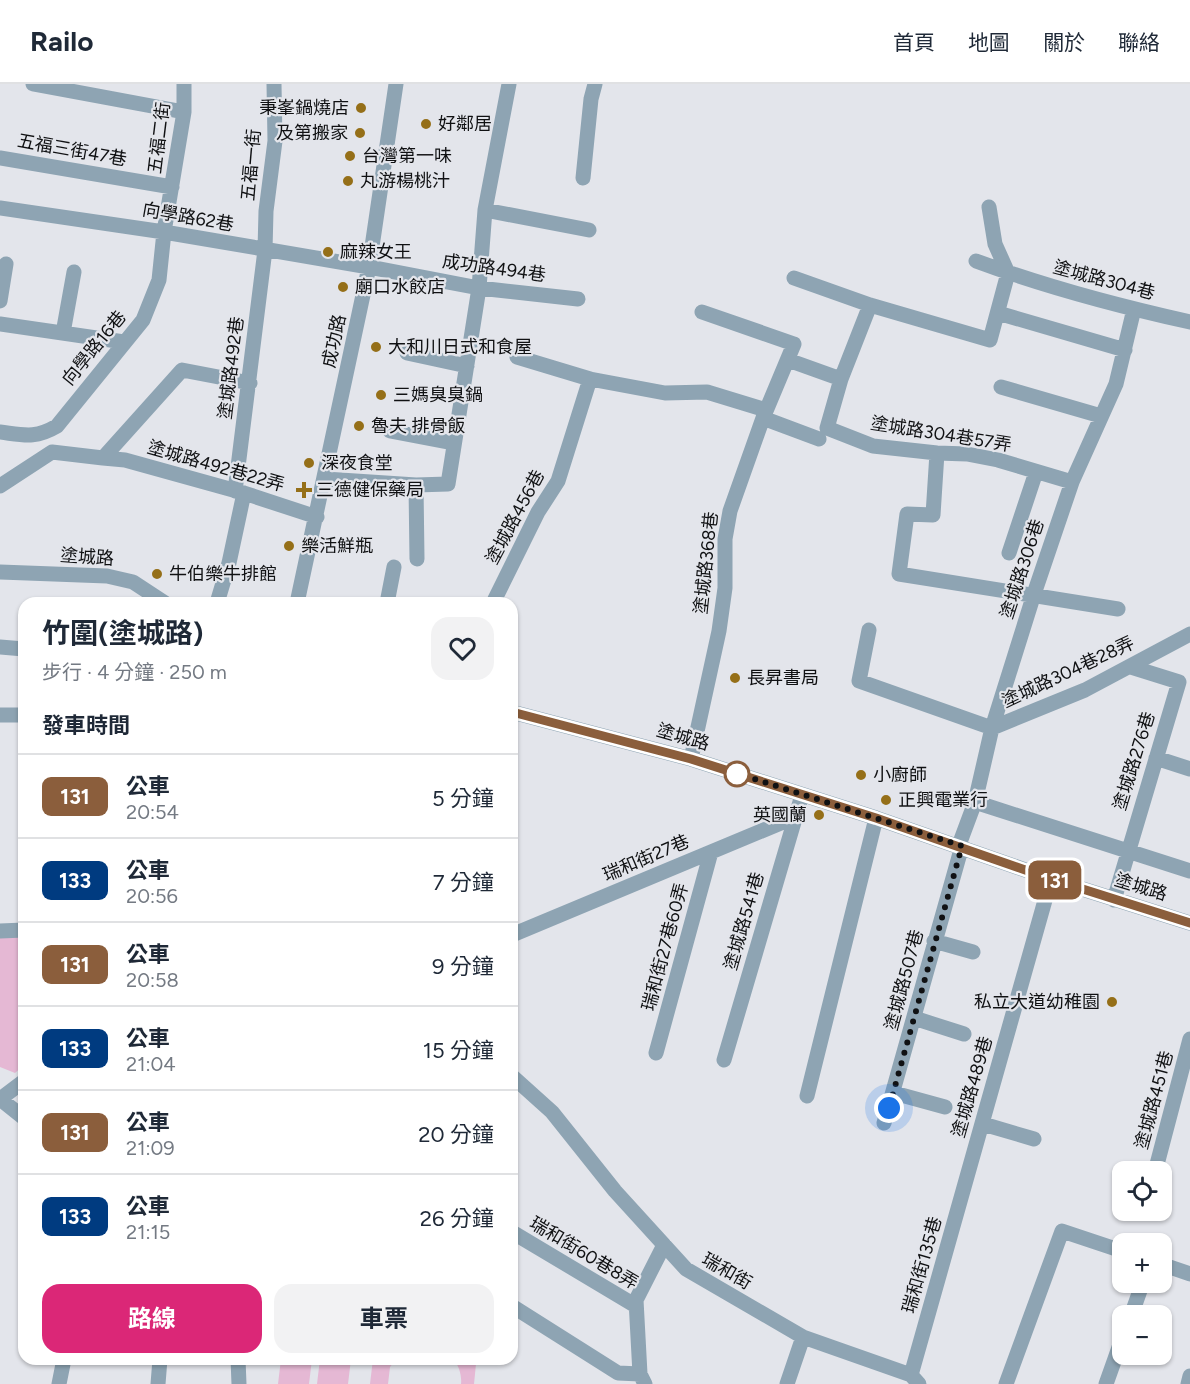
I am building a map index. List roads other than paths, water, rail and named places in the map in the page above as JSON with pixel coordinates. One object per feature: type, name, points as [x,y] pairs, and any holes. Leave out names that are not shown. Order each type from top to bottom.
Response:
[{"type":"street","points":[[33,84],[184,111]]},
{"type":"street","name":"五福二街","points":[[164,232],[184,111],[184,84]]},
{"type":"street","name":"五福一街","points":[[265,250],[266,211],[275,141],[274,84]]},
{"type":"street","name":"成功路","points":[[298,597],[369,267],[396,84]]},
{"type":"street","points":[[325,479],[416,485],[448,484],[479,288],[485,210],[509,84]]},
{"type":"street","points":[[584,178],[591,99],[595,84]]},
{"type":"street","name":"五福三街47巷","points":[[0,158],[172,187]]},
{"type":"street","points":[[794,278],[870,305],[990,340],[1008,273],[995,244],[988,207]]},
{"type":"street","name":"向學路62巷","points":[[0,208],[164,232],[369,267]]},
{"type":"street","points":[[485,210],[589,230]]},
{"type":"street","name":"向學路16巷","points":[[0,432],[42,435],[57,426],[143,320],[159,280],[164,232]]},
{"type":"street","name":"塗城路492巷","points":[[219,597],[229,562],[240,492],[265,250]]},
{"type":"street","name":"塗城路304巷","points":[[976,261],[1008,273],[1134,309],[1190,322]]},
{"type":"street","points":[[0,301],[6,264]]},
{"type":"street","name":"成功路494巷","points":[[369,267],[479,288],[578,299]]},
{"type":"street","points":[[63,333],[74,272]]},
{"type":"street","name":"塗城路304巷57弄","points":[[870,305],[841,378],[827,428],[873,446],[967,454],[998,460],[1072,482]]},
{"type":"street","name":"塗城路306巷","points":[[960,846],[975,802],[992,728],[1034,594],[1072,482],[1116,384],[1134,309]]},
{"type":"street","name":"塗城路368巷","points":[[691,759],[726,588],[725,539],[730,511],[765,414],[794,344],[702,312]]},
{"type":"street","points":[[998,313],[1125,350]]},
{"type":"street","points":[[0,324],[124,342]]},
{"type":"street","points":[[407,353],[466,366]]},
{"type":"street","points":[[517,357],[590,379],[665,393],[707,392],[765,414],[819,439]]},
{"type":"street","points":[[788,360],[841,378]]},
{"type":"street","points":[[103,458],[182,370],[250,383]]},
{"type":"street","name":"塗城路456巷","points":[[496,597],[538,512],[558,481],[590,379]]},
{"type":"street","points":[[1001,387],[1101,416]]},
{"type":"street","points":[[390,431],[453,443]]},
{"type":"street","name":"塗城路492巷22弄","points":[[0,486],[52,452],[125,460],[240,492],[316,517]]},
{"type":"street","points":[[937,453],[933,515],[907,514],[898,574],[1118,609]]},
{"type":"street","points":[[1010,553],[1036,472]]},
{"type":"street","points":[[416,485],[417,559]]},
{"type":"street","points":[[388,597],[394,567]]},
{"type":"street","name":"塗城路","points":[[0,572],[107,576],[133,582],[156,597]]},
{"type":"street","points":[[869,630],[859,681],[992,728]]},
{"type":"street","name":"塗城路304巷28弄","points":[[992,728],[1085,690],[1190,634]]},
{"type":"street","points":[[0,647],[18,648]]},
{"type":"street","name":"塗城路276巷","points":[[1114,900],[1179,682],[1131,667]]},
{"type":"street","name":"塗城路","points":[[518,714],[691,759],[876,818],[1114,900],[1190,923]]},
{"type":"street","points":[[0,715],[18,715]]},
{"type":"street","points":[[1156,758],[1190,769]]},
{"type":"street","name":"塗城路541巷","points":[[724,1060],[802,795]]},
{"type":"street","points":[[975,802],[1190,872]]},
{"type":"street","name":"瑞和街27巷","points":[[518,932],[795,818]]},
{"type":"street","points":[[807,1096],[876,818]]},
{"type":"street","name":"塗城路507巷","points":[[884,1123],[960,846]]},
{"type":"street","name":"瑞和街27巷60弄","points":[[656,1053],[711,852]]},
{"type":"street","name":"塗城路489巷","points":[[970,1167],[1051,879]]},
{"type":"street","points":[[0,931],[18,930]]},
{"type":"street","points":[[934,941],[973,952]]},
{"type":"street","points":[[914,1018],[964,1034]]},
{"type":"street","name":"塗城路451巷","points":[[1158,1161],[1190,1039]]},
{"type":"street","name":"瑞和街","points":[[518,1082],[552,1113],[615,1191],[686,1269],[803,1337],[915,1379]]},
{"type":"street","points":[[18,1086],[0,1099],[18,1113]]},
{"type":"street","points":[[894,1093],[945,1107]]},
{"type":"street","points":[[982,1124],[1034,1139]]},
{"type":"street","name":"瑞和街135巷","points":[[915,1379],[970,1167]]},
{"type":"street","points":[[1006,1384],[1062,1231],[1112,1248]]},
{"type":"street","name":"瑞和街60巷8弄","points":[[518,1236],[636,1306]]},
{"type":"street","points":[[518,1310],[618,1373],[642,1379],[636,1300],[664,1245]]},
{"type":"street","points":[[1172,1268],[1190,1274]]},
{"type":"street","points":[[786,1384],[803,1337]]},
{"type":"street","points":[[59,1384],[63,1365]]},
{"type":"street","points":[[158,1384],[160,1365]]},
{"type":"street","points":[[238,1365],[239,1384]]},
{"type":"street","points":[[1106,1384],[1113,1365]]},
{"type":"street","points":[[1188,1384],[1190,1376]]},
{"type":"place","name":"秉峯鍋燒店","points":[[361,108]]},
{"type":"place","name":"好鄰居","points":[[426,124]]},
{"type":"place","name":"及第搬家","points":[[360,133]]},
{"type":"place","name":"台灣第一味","points":[[350,156]]},
{"type":"place","name":"丸游楊桃汁","points":[[348,181]]},
{"type":"place","name":"麻辣女王","points":[[328,252]]},
{"type":"place","name":"廟口水餃店","points":[[343,287]]},
{"type":"place","name":"大和川日式和食屋","points":[[376,347]]},
{"type":"place","name":"三媽臭臭鍋","points":[[381,395]]},
{"type":"place","name":"魯夫 排骨飯","points":[[359,426]]},
{"type":"place","name":"深夜食堂","points":[[309,463]]},
{"type":"place","name":"三德健保藥局","points":[[304,490]]},
{"type":"place","name":"樂活鮮瓶","points":[[289,546]]},
{"type":"place","name":"牛伯樂牛排館","points":[[157,574]]},
{"type":"place","name":"長昇書局","points":[[735,678]]},
{"type":"place","name":"小廚師","points":[[861,775]]},
{"type":"place","name":"正興電業行","points":[[886,800]]},
{"type":"place","name":"英國蘭","points":[[819,815]]},
{"type":"place","name":"私立大道幼稚園","points":[[1112,1002]]}]
